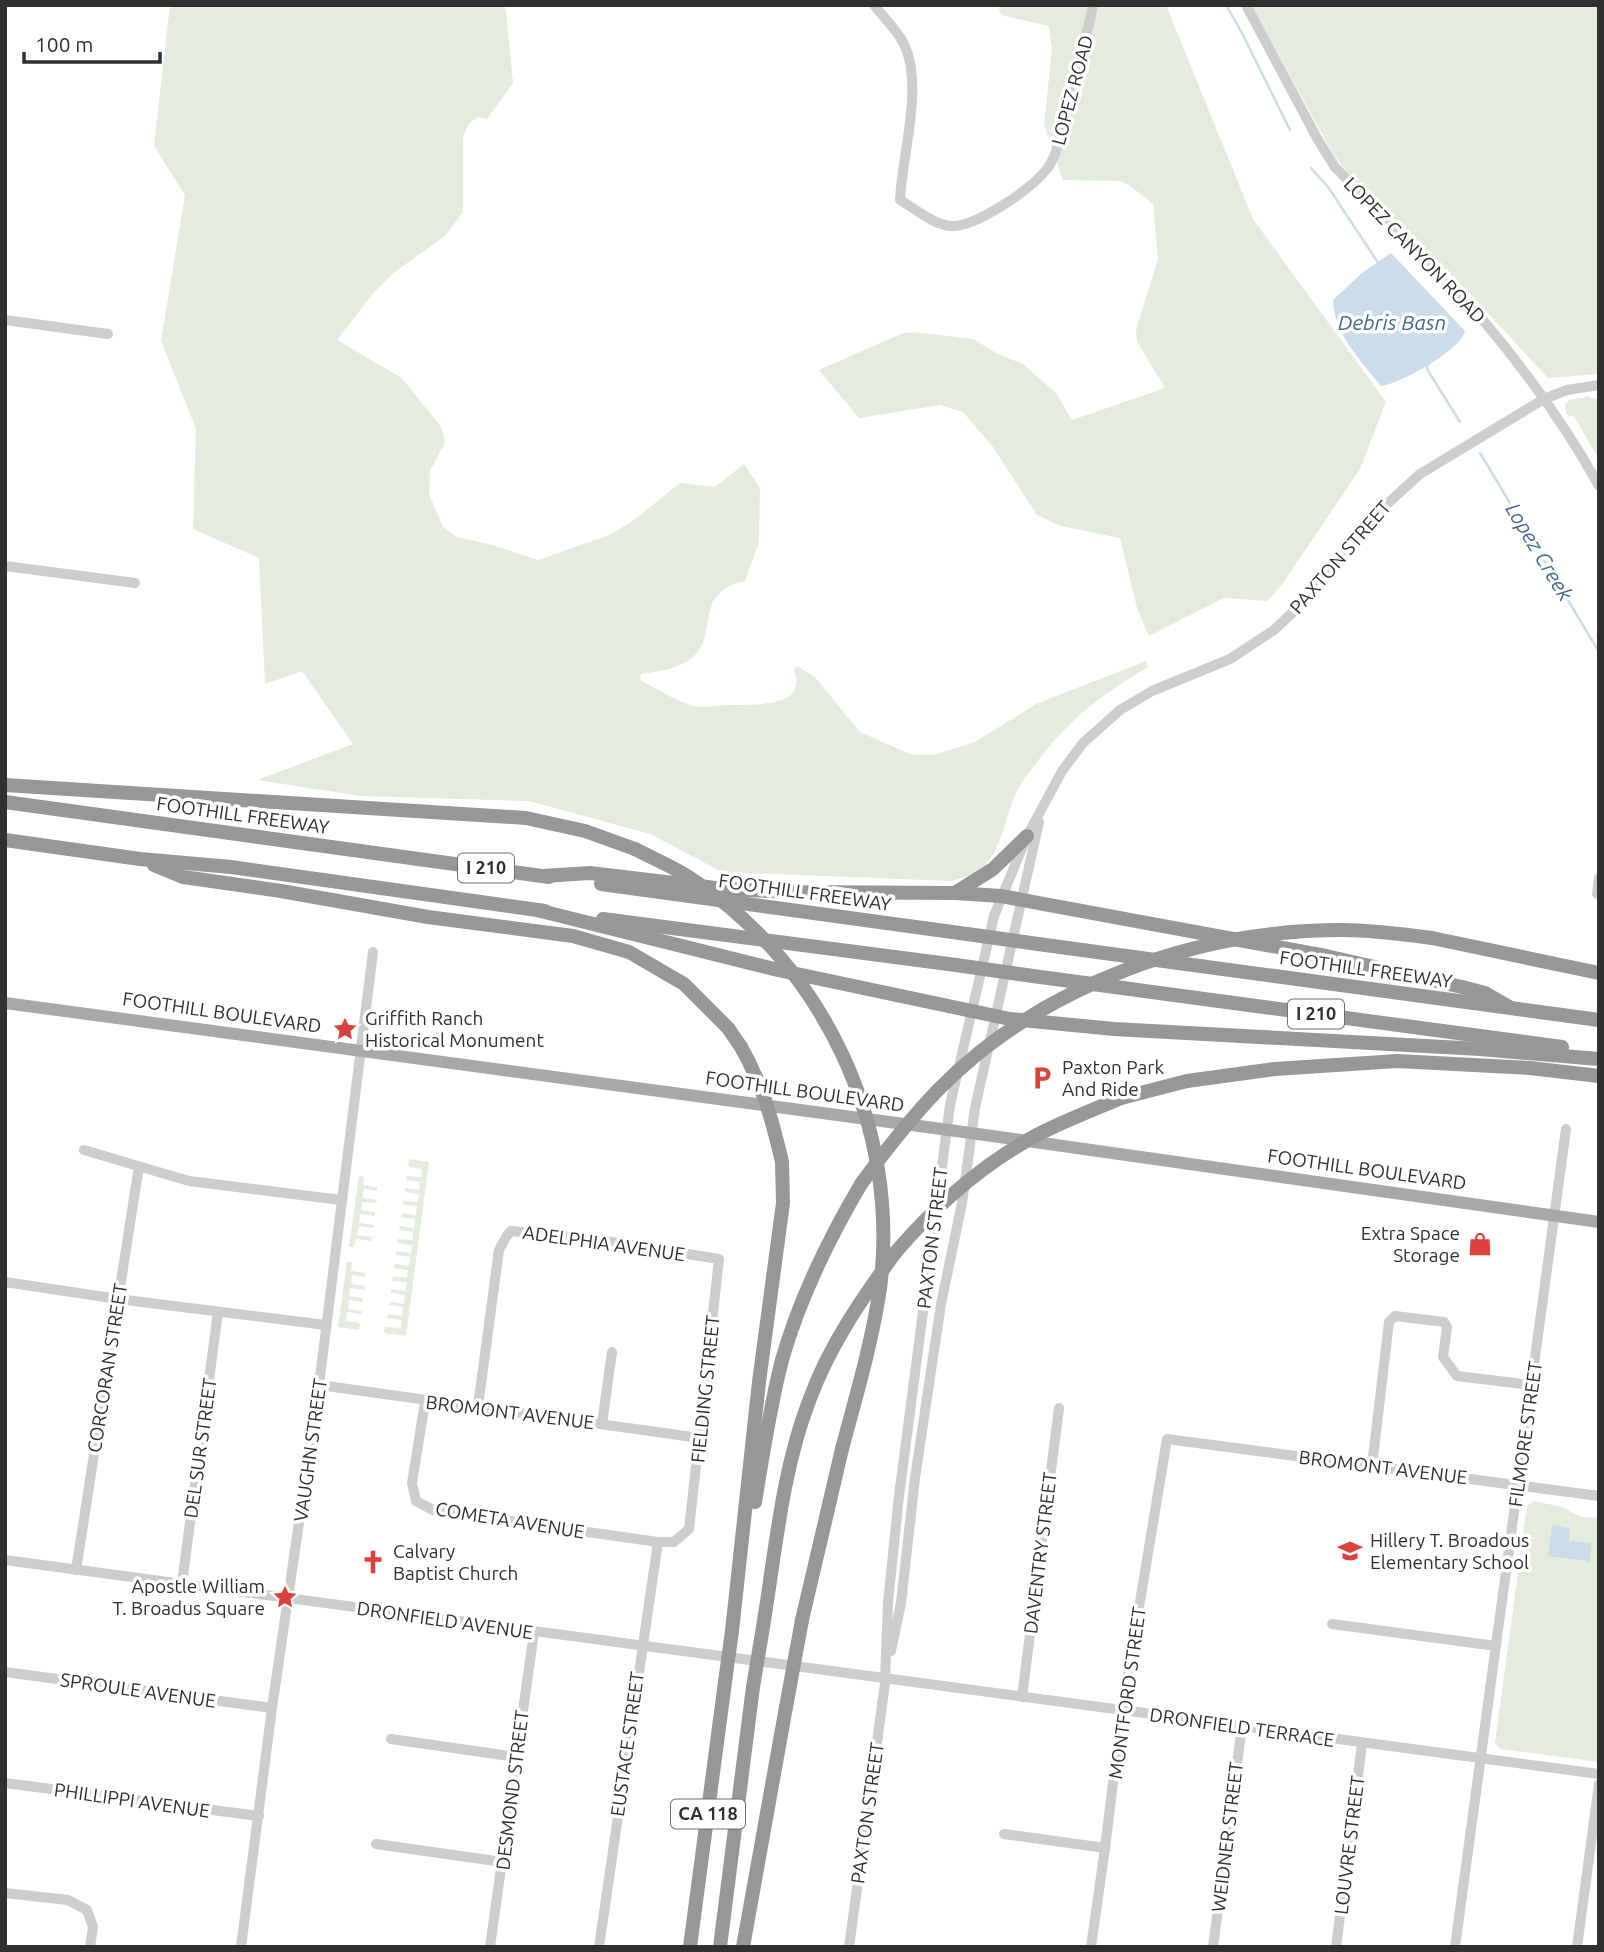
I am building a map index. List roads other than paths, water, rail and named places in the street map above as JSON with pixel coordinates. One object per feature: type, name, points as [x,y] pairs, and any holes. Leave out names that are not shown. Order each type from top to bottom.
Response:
[{"type":"highway","points":[[5,785],[526,818],[586,831],[635,849],[687,876],[737,914],[776,952],[814,1001],[837,1040],[858,1091],[871,1137],[882,1209],[880,1287],[802,1620],[743,1947]]},
{"type":"highway","name":"FOOTHILL FREEWAY","points":[[5,803],[1599,1020]]},
{"type":"highway","points":[[955,893],[993,869],[1027,836]]},
{"type":"highway","name":"I 210","points":[[5,840],[140,859],[231,867],[1599,1052]]},
{"type":"highway","points":[[140,859],[183,877],[428,917],[573,936],[629,952],[684,984],[728,1028],[741,1047],[770,1109],[782,1162],[783,1203],[759,1382],[732,1631]]},
{"type":"highway","points":[[543,876],[590,873],[724,889],[792,892],[955,893],[1001,896],[1326,956],[1485,993],[1511,1008]]},
{"type":"highway","points":[[537,910],[778,970],[995,1016],[1114,1029],[1480,1049],[1599,1059]]},
{"type":"highway","points":[[732,1631],[782,1360],[811,1279],[831,1236],[861,1184],[885,1151],[939,1090],[969,1062],[1014,1029],[1081,989],[1126,970],[1178,953],[1252,937],[1342,930],[1432,938],[1599,973]]},
{"type":"highway","points":[[720,1947],[753,1687],[786,1487],[808,1402],[853,1311],[895,1253],[930,1214],[974,1175],[1034,1137],[1122,1098],[1187,1081],[1275,1069],[1397,1061],[1530,1068],[1599,1076]]},
{"type":"highway","name":"CA 118","points":[[690,1947],[732,1631]]},
{"type":"main road","name":"FOOTHILL BOULEVARD","points":[[5,1003],[947,1129],[1599,1222]]},
{"type":"street","name":"LOPEZ ROAD","points":[[874,5],[903,43],[912,66],[909,127],[900,200],[940,223],[951,226],[989,214],[1026,190],[1048,168],[1056,150],[1093,5]]},
{"type":"street","name":"LOPEZ CANYON ROAD","points":[[1246,5],[1335,167],[1482,319],[1544,399],[1599,486]]},
{"type":"street","points":[[5,320],[108,334]]},
{"type":"street","name":"PAXTON STREET","points":[[885,1680],[888,1602],[899,1496],[947,1129],[971,1012],[1001,896],[1027,836],[1070,760],[1105,722],[1152,691],[1230,659],[1254,645],[1300,606],[1375,514],[1399,490],[1449,454],[1544,399],[1576,388],[1599,385]]},
{"type":"street","points":[[5,566],[135,583]]},
{"type":"street","name":"PAXTON STREET","points":[[849,1947],[885,1680],[901,1603],[946,1272],[962,1203],[975,1108],[1042,811]]},
{"type":"street","points":[[1597,894],[1599,878]]},
{"type":"street","name":"VAUGHN STREET","points":[[241,1947],[272,1708],[319,1385],[373,952]]},
{"type":"street","name":"FILMORE STREET","points":[[1455,1947],[1566,1129]]},
{"type":"street","points":[[84,1150],[189,1181],[341,1200]]},
{"type":"street","name":"CORCORAN STREET","points":[[76,1570],[139,1166]]},
{"type":"street","name":"ADELPHIA AVENUE","points":[[478,1406],[499,1250],[511,1231],[600,1240],[719,1259]]},
{"type":"street","name":"FIELDING STREET","points":[[691,1518],[719,1259]]},
{"type":"street","points":[[5,1282],[326,1325]]},
{"type":"street","name":"DEL SUR STREET","points":[[182,1583],[218,1312]]},
{"type":"street","points":[[1371,1466],[1389,1322],[1395,1316],[1444,1322],[1447,1327],[1443,1357],[1457,1376],[1531,1385]]},
{"type":"street","points":[[602,1424],[612,1352]]},
{"type":"street","name":"BROMONT AVENUE","points":[[319,1385],[425,1402],[478,1406],[701,1438]]},
{"type":"street","name":"COMETA AVENUE","points":[[425,1402],[412,1483],[416,1501],[433,1510],[658,1542],[674,1542],[684,1536],[690,1529],[691,1518]]},
{"type":"street","name":"DAVENTRY STREET","points":[[1022,1697],[1059,1408]]},
{"type":"street","name":"BROMONT AVENUE","points":[[1167,1439],[1599,1496]]},
{"type":"street","name":"MONTFORD STREET","points":[[1091,1947],[1122,1710],[1167,1439]]},
{"type":"street","name":"EUSTACE STREET","points":[[599,1947],[658,1542]]},
{"type":"street","name":"DRONFIELD AVENUE","points":[[5,1560],[885,1680]]},
{"type":"street","points":[[1332,1624],[1496,1646]]},
{"type":"street","name":"DESMOND STREET","points":[[490,1947],[534,1632]]},
{"type":"street","name":"SPROULE AVENUE","points":[[5,1672],[272,1708]]},
{"type":"street","name":"DRONFIELD TERRACE","points":[[885,1680],[1599,1774]]},
{"type":"street","name":"WEIDNER STREET","points":[[1213,1947],[1242,1726]]},
{"type":"street","points":[[391,1739],[516,1757]]},
{"type":"street","name":"LOUVRE STREET","points":[[1336,1947],[1362,1744]]},
{"type":"street","name":"PHILLIPPI AVENUE","points":[[5,1783],[259,1816]]},
{"type":"street","points":[[1577,1947],[1599,1784]]},
{"type":"street","points":[[1004,1834],[1105,1847]]},
{"type":"street","points":[[376,1844],[503,1862]]},
{"type":"street","points":[[5,1893],[68,1900],[87,1910],[93,1927],[90,1947]]},
{"type":"water","name":"Debris Basn","points":[[1391,253],[1465,331],[1453,347],[1429,365],[1381,386],[1343,336],[1333,300],[1362,273]]},
{"type":"water","points":[[1552,1525],[1570,1528],[1569,1541],[1592,1543],[1589,1564],[1586,1561],[1548,1556]]},
{"type":"waterway","name":"Lopez Creek","points":[[1226,5],[1290,130]]},
{"type":"waterway","name":"Lopez Creek","points":[[1311,168],[1328,187],[1379,264]]},
{"type":"waterway","name":"Lopez Creek","points":[[1428,361],[1427,369],[1460,422]]},
{"type":"waterway","name":"Lopez Creek","points":[[1480,453],[1599,652]]},
{"type":"place","name":"Griffith Ranch Historical Monument","points":[[345,1029]]},
{"type":"place","name":"Paxton Park And Ride","points":[[1042,1078]]},
{"type":"place","name":"Extra Space Storage","points":[[1480,1244]]},
{"type":"place","name":"Hillery T. Broadous Elementary School","points":[[1350,1551]]},
{"type":"place","name":"Calvary Baptist Church","points":[[373,1562]]},
{"type":"place","name":"Apostle William T. Broadus Square","points":[[285,1597]]}]
